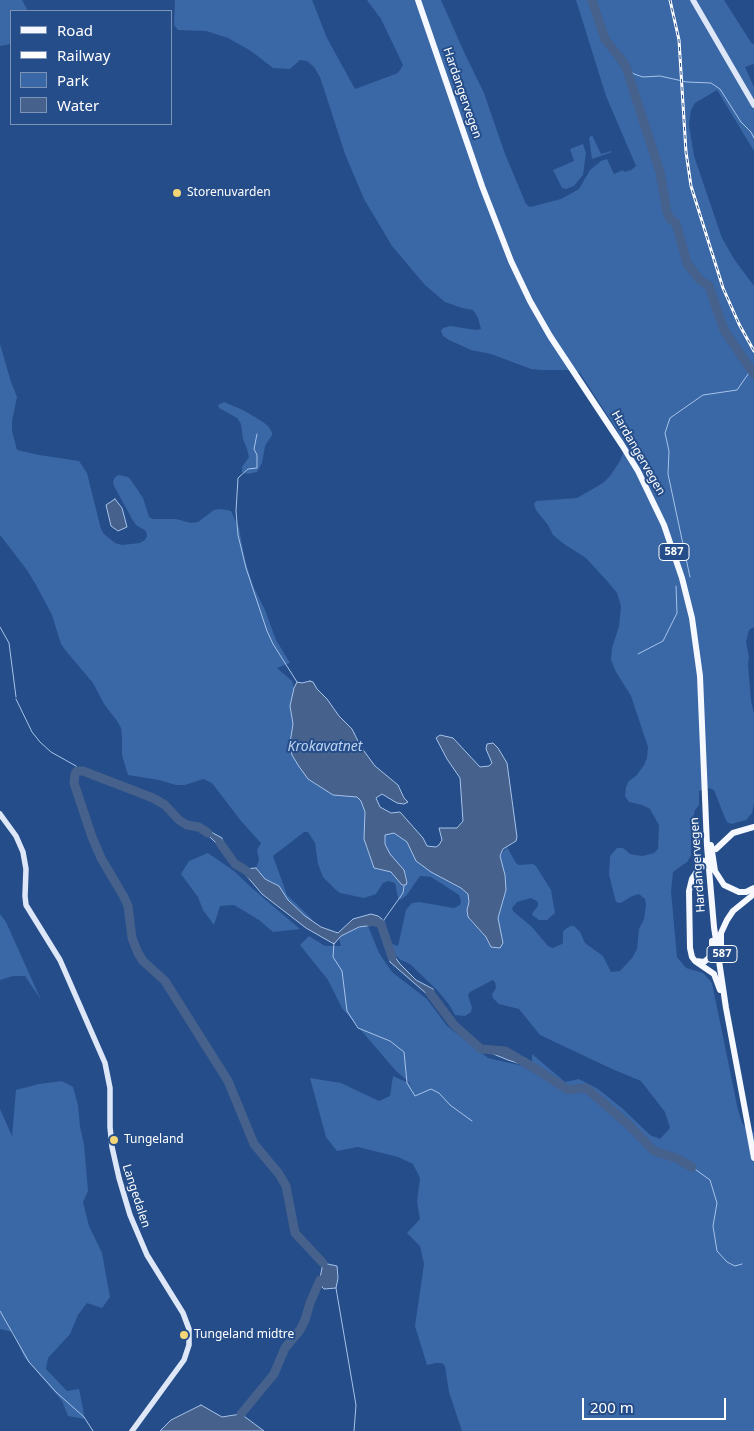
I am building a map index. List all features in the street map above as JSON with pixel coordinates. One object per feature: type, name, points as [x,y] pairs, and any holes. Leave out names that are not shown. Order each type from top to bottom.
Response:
[{"type":"main road","name":"Hardangervegen","points":[[418,0],[482,186],[514,269],[550,336],[634,464],[654,501],[686,591],[695,635],[702,704],[710,887],[718,956],[754,1158]]},
{"type":"main road","points":[[692,0],[754,105]]},
{"type":"main road","name":"587","points":[[705,778],[709,804],[712,857],[716,874],[724,885],[736,892],[746,892],[754,888]]},
{"type":"main road","name":"Langedalen","points":[[0,814],[16,836],[23,852],[26,905],[60,960],[105,1063],[110,1088],[110,1127],[114,1156],[132,1220],[147,1254],[180,1309],[189,1329],[189,1346],[184,1360],[132,1431]]},
{"type":"main road","points":[[716,849],[733,833],[754,827]]},
{"type":"main road","name":"587","points":[[704,861],[692,879],[688,898],[690,948],[695,961],[712,971],[717,980],[727,1029],[735,1055]]},
{"type":"main road","name":"587","points":[[695,961],[704,962],[712,953],[708,900],[710,887]]},
{"type":"main road","name":"587","points":[[730,1027],[730,1006],[722,955],[721,933],[730,915],[754,894]]},
{"type":"green space","points":[[0,0],[22,0],[27,10],[10,10],[10,44],[0,46]]},
{"type":"green space","points":[[175,0],[312,0],[327,38],[355,89],[398,73],[403,65],[381,19],[367,0],[441,0],[484,93],[505,154],[526,204],[530,207],[561,199],[579,189],[590,170],[601,161],[607,159],[614,174],[623,170],[624,172],[631,170],[636,166],[606,96],[576,0],[724,0],[752,44],[754,44],[754,64],[745,67],[754,87],[754,151],[717,90],[695,103],[691,110],[689,125],[694,156],[722,238],[734,259],[754,286],[754,627],[749,630],[746,642],[749,657],[751,701],[754,714],[754,803],[752,813],[746,820],[731,824],[725,818],[714,790],[709,788],[699,791],[699,805],[695,810],[691,826],[691,856],[687,862],[673,872],[671,891],[677,957],[686,968],[703,973],[712,983],[738,1110],[742,1123],[747,1129],[754,1132],[754,1431],[462,1431],[449,1392],[445,1366],[442,1363],[427,1365],[415,1326],[424,1264],[420,1246],[407,1233],[420,1219],[417,1202],[420,1178],[413,1164],[398,1157],[358,1147],[337,1151],[326,1137],[310,1078],[341,1083],[379,1101],[390,1096],[393,1076],[411,1084],[396,1071],[342,1008],[328,980],[300,945],[309,936],[325,946],[341,946],[339,938],[341,936],[360,927],[368,926],[379,953],[392,972],[427,999],[447,1026],[488,1058],[536,1069],[532,1063],[532,1054],[565,1082],[579,1079],[598,1089],[623,1109],[650,1135],[660,1139],[670,1128],[665,1112],[641,1081],[540,1035],[519,1009],[499,1004],[493,998],[492,994],[496,988],[495,982],[492,980],[468,995],[472,1008],[471,1012],[465,1016],[455,1015],[438,991],[410,964],[394,954],[388,944],[383,921],[385,919],[386,931],[392,944],[398,946],[406,910],[412,903],[419,902],[454,908],[460,905],[459,895],[431,877],[420,876],[406,896],[400,900],[395,883],[388,881],[383,883],[376,894],[364,898],[340,893],[323,877],[318,864],[315,843],[308,832],[304,832],[273,856],[287,895],[312,919],[311,921],[288,900],[276,884],[265,879],[256,868],[259,860],[257,850],[261,843],[241,821],[212,783],[203,779],[185,785],[176,785],[128,775],[122,755],[121,728],[104,704],[93,683],[61,644],[52,615],[36,585],[0,535],[0,344],[17,397],[12,431],[17,450],[79,461],[87,473],[101,529],[115,543],[122,545],[140,543],[147,536],[146,531],[136,525],[132,519],[114,486],[113,481],[119,475],[128,477],[131,480],[143,498],[149,517],[153,519],[176,519],[191,523],[198,522],[214,510],[231,511],[239,528],[245,560],[254,588],[265,610],[276,640],[290,663],[277,668],[292,681],[294,688],[290,706],[293,724],[290,743],[292,755],[308,779],[333,795],[357,797],[361,801],[365,812],[365,843],[376,869],[391,872],[402,885],[408,881],[404,870],[390,854],[385,844],[385,835],[394,833],[407,842],[416,861],[468,894],[470,920],[486,937],[491,947],[500,948],[503,943],[498,918],[506,890],[505,875],[500,856],[507,847],[519,865],[533,864],[536,866],[551,890],[555,913],[547,920],[539,920],[532,915],[538,906],[538,902],[531,898],[517,902],[512,908],[548,946],[553,948],[563,943],[563,931],[570,926],[574,926],[580,932],[585,943],[603,956],[611,972],[620,971],[632,958],[637,949],[639,929],[644,919],[645,899],[639,894],[621,903],[616,902],[609,875],[610,856],[617,848],[623,848],[630,854],[642,856],[654,853],[658,849],[659,825],[650,809],[629,802],[625,796],[629,781],[636,776],[644,765],[648,747],[631,696],[611,660],[612,648],[619,626],[621,606],[617,593],[608,582],[586,558],[553,535],[534,504],[536,501],[577,498],[603,483],[620,461],[623,453],[623,442],[580,373],[573,370],[531,369],[491,354],[471,350],[443,336],[441,331],[443,328],[450,326],[481,329],[478,318],[473,310],[445,302],[425,285],[392,246],[364,199],[345,154],[320,77],[314,67],[307,61],[300,60],[290,69],[273,68],[251,51],[228,38],[206,31],[178,30],[174,25]]},
{"type":"green space","points":[[592,135],[601,154],[612,152],[592,159],[589,138]]},
{"type":"green space","points":[[583,144],[586,153],[583,175],[574,186],[566,189],[562,188],[553,170],[574,161],[570,149]]},
{"type":"green space","points":[[224,402],[243,410],[263,422],[272,432],[265,446],[262,463],[257,472],[248,474],[242,472],[242,467],[249,457],[243,439],[241,424],[237,418],[219,408],[218,405]]},
{"type":"green space","points":[[208,853],[234,871],[300,929],[273,932],[259,920],[234,905],[220,906],[214,925],[203,910],[198,897],[181,874],[189,861]]},
{"type":"green space","points":[[0,914],[6,922],[41,1000],[25,976],[13,976],[0,980]]},
{"type":"green space","points":[[62,1081],[73,1087],[78,1105],[88,1191],[83,1202],[89,1226],[102,1253],[110,1297],[102,1308],[87,1303],[78,1315],[70,1334],[48,1358],[46,1369],[67,1391],[79,1389],[85,1419],[68,1416],[62,1401],[24,1357],[13,1332],[0,1329],[0,1109],[12,1136],[16,1090]]},
{"type":"water","points":[[115,499],[122,508],[127,527],[118,531],[111,526],[106,505]]},
{"type":"water","name":"Krokavatnet","points":[[297,682],[313,682],[339,716],[352,729],[361,747],[375,766],[398,785],[408,802],[404,804],[397,803],[382,794],[376,798],[380,807],[391,813],[400,812],[423,838],[427,846],[436,847],[439,845],[442,840],[439,828],[457,828],[463,821],[460,778],[436,738],[440,735],[453,738],[480,767],[489,766],[492,763],[486,749],[487,744],[493,743],[498,748],[507,763],[517,837],[516,841],[503,849],[500,856],[505,875],[506,890],[498,918],[503,943],[500,948],[491,947],[486,937],[468,917],[468,894],[416,861],[407,842],[394,833],[385,835],[385,844],[390,854],[404,870],[406,885],[402,885],[391,872],[374,868],[364,839],[365,812],[361,801],[357,797],[333,795],[308,779],[298,765],[292,755],[290,743],[293,724],[290,706]]},
{"type":"water","points":[[199,827],[222,838],[227,853]]},
{"type":"water","points":[[256,868],[265,879],[279,886],[288,900],[305,916],[321,927],[338,933],[353,919],[371,914],[382,919],[381,924],[359,927],[341,936],[334,944],[306,928],[262,894],[245,874],[244,869]]},
{"type":"water","points":[[388,947],[400,964],[416,980],[433,989],[436,1002],[390,962]]},
{"type":"water","points":[[481,1049],[518,1055],[527,1059],[536,1069],[508,1060]]},
{"type":"water","points":[[323,1263],[337,1266],[338,1278],[336,1288],[324,1289],[322,1287],[320,1278]]},
{"type":"water","points":[[201,1405],[222,1417],[241,1414],[264,1431],[160,1431],[171,1420]]},
{"type":"waterway","points":[[592,0],[605,39],[626,67],[660,172],[667,212],[670,219],[676,223],[687,263],[699,279],[709,286],[724,330],[754,374]]},
{"type":"waterway","points":[[626,67],[634,74],[643,77],[660,76],[687,82],[711,83],[720,89],[741,122],[754,138]]},
{"type":"waterway","points":[[690,577],[668,474],[669,451],[665,433],[670,418],[703,395],[737,390],[751,370]]},
{"type":"waterway","points":[[257,434],[254,449],[257,455],[257,468],[248,469],[238,478],[236,511],[238,535],[246,568],[267,631],[297,682]]},
{"type":"waterway","points":[[638,654],[663,641],[677,613],[676,586]]},
{"type":"waterway","points":[[0,627],[9,643],[16,697]]},
{"type":"waterway","points":[[16,699],[32,732],[40,742],[51,752],[76,766],[80,771]]},
{"type":"waterway","points":[[208,833],[199,827],[187,825],[179,820],[165,805],[153,798],[83,771],[77,771],[75,774],[74,783],[92,837],[101,858],[128,906],[132,938],[138,953],[143,961],[165,981],[228,1081],[254,1144],[279,1174],[286,1186],[295,1233],[323,1263]]},
{"type":"waterway","points":[[220,843],[235,864],[253,876]]},
{"type":"waterway","points":[[381,924],[403,893],[404,886]]},
{"type":"waterway","points":[[370,922],[381,924],[392,957]]},
{"type":"waterway","points":[[334,943],[333,957],[342,971],[347,1011],[358,1028],[390,1041],[404,1052],[407,1083],[415,1096],[431,1089],[439,1093],[450,1105],[472,1121]]},
{"type":"waterway","points":[[430,993],[454,1025],[481,1049],[505,1051],[568,1090],[586,1088],[630,1126],[654,1151],[676,1158],[692,1167]]},
{"type":"waterway","points":[[692,1167],[710,1180],[717,1203],[713,1226],[717,1251],[727,1262],[735,1266],[742,1264]]},
{"type":"waterway","points":[[241,1414],[274,1374],[285,1348],[300,1330],[320,1280]]},
{"type":"waterway","points":[[336,1288],[356,1405],[354,1431]]},
{"type":"waterway","points":[[0,1311],[29,1362],[56,1392],[84,1417],[93,1431]]},
{"type":"railway","points":[[670,0],[679,40],[686,152],[691,186],[723,288],[739,324],[754,351]]},
{"type":"place","name":"Storenuvarden","points":[[177,193]]},
{"type":"place","name":"Tungeland","points":[[114,1140]]},
{"type":"place","name":"Tungeland midtre","points":[[184,1335]]}]
